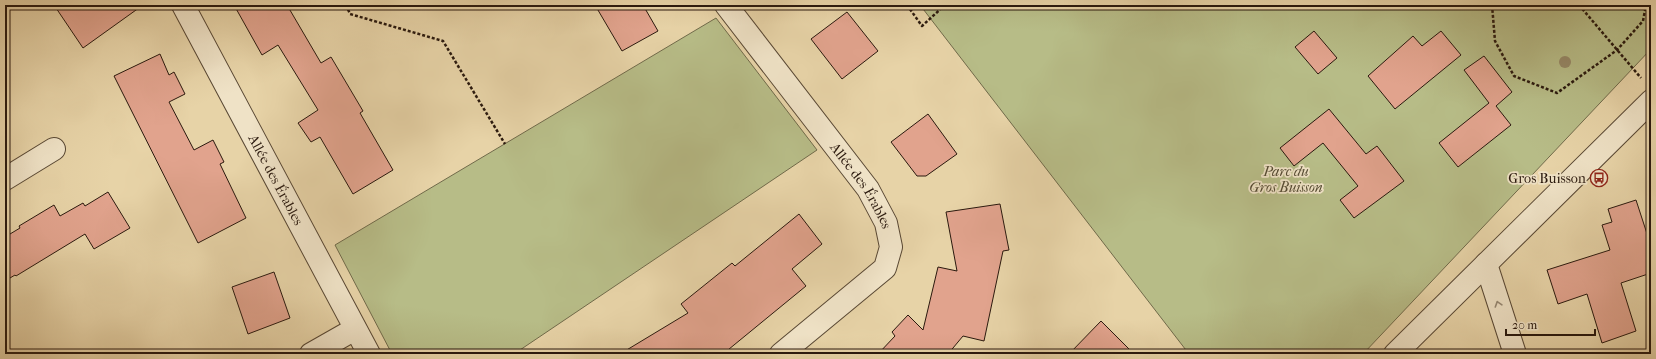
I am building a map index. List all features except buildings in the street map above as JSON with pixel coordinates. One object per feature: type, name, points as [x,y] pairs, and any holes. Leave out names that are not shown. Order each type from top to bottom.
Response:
[{"type":"street","name":"Allée des Érables","points":[[183,5],[369,354]]},
{"type":"street","name":"Allée des Érables","points":[[726,5],[868,189],[886,223],[891,247],[885,268],[781,354]]},
{"type":"street","points":[[1395,354],[1651,101]]},
{"type":"street","points":[[5,179],[54,149]]},
{"type":"street","points":[[1486,264],[1515,354]]},
{"type":"street","points":[[311,354],[356,328]]},
{"type":"path","points":[[346,5],[350,14],[443,41],[505,144]]},
{"type":"path","points":[[907,5],[922,26],[945,5]]},
{"type":"path","points":[[1492,5],[1495,41],[1514,76],[1557,93],[1618,50],[1643,21],[1646,5]]},
{"type":"path","points":[[1579,5],[1618,50],[1632,69]]},
{"type":"green space","name":"Parc du Gros Buisson","points":[[920,5],[1651,5],[1651,49],[1363,354],[1189,354]]},
{"type":"green space","points":[[716,18],[817,150],[514,354],[392,354],[335,245]]},
{"type":"place","name":"Gros Buisson","points":[[1599,178]]}]
